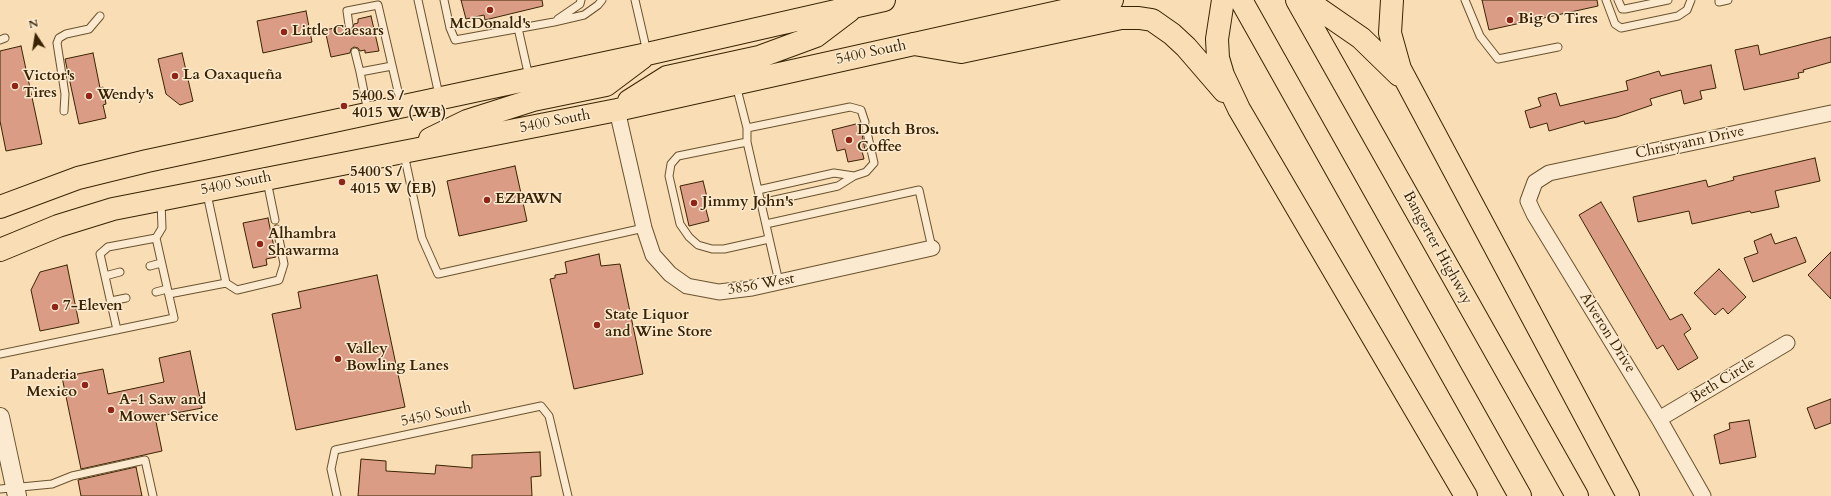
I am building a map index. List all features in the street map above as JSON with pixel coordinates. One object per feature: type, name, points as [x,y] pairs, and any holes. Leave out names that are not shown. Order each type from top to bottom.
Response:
[{"type":"main road","points":[[0,207],[78,178],[153,160],[647,54],[884,0]]},
{"type":"main road","name":"5400 South","points":[[0,250],[58,226],[99,213],[161,198],[617,110],[1112,0]]},
{"type":"main road","points":[[1223,0],[1217,39],[1218,58],[1223,75],[1239,109],[1466,496]]},
{"type":"main road","points":[[1241,0],[1520,496]]},
{"type":"main road","points":[[1298,0],[1318,9],[1361,38],[1393,68],[1408,85]]},
{"type":"main road","name":"Bangerter Highway","points":[[1298,0],[1577,496]]},
{"type":"main road","points":[[1392,0],[1390,33],[1394,51],[1408,85],[1628,496]]},
{"type":"main road","points":[[617,110],[667,77],[759,57],[816,36],[855,7]]},
{"type":"main road","points":[[914,44],[961,52],[1121,18],[1152,20],[1172,34],[1186,47],[1239,109]]},
{"type":"main road","points":[[403,152],[467,121],[533,100],[606,85],[647,54]]},
{"type":"street","name":"3856 West","points":[[617,110],[644,228],[653,255],[670,274],[687,286],[719,292],[780,282],[932,248]]},
{"type":"street","name":"Christyann Drive","points":[[1549,173],[1831,113]]},
{"type":"street","name":"Alveron Drive","points":[[1549,173],[1535,182],[1528,201],[1534,214],[1659,419],[1703,496]]},
{"type":"street","name":"Beth Circle","points":[[1659,419],[1786,343]]},
{"type":"street","points":[[0,417],[10,491]]},
{"type":"lane","points":[[418,0],[440,99]]},
{"type":"lane","points":[[444,0],[450,28],[455,40],[584,15],[598,5],[602,0]]},
{"type":"lane","points":[[635,0],[647,54]]},
{"type":"lane","points":[[1465,0],[1480,36],[1498,59],[1558,47]]},
{"type":"lane","points":[[1606,0],[1615,24],[1621,28],[1678,16],[1687,10],[1691,0]]},
{"type":"lane","points":[[1618,0],[1622,9],[1625,10],[1668,0]]},
{"type":"lane","points":[[1719,0],[1719,2],[1728,0]]},
{"type":"lane","points":[[554,22],[582,1]]},
{"type":"lane","points":[[349,25],[347,11],[378,5],[401,107]]},
{"type":"lane","points":[[64,111],[65,94],[57,43],[59,38],[66,34],[88,29],[100,16]]},
{"type":"lane","points":[[518,28],[530,79]]},
{"type":"lane","points":[[355,52],[369,114]]},
{"type":"lane","points":[[360,72],[392,66]]},
{"type":"lane","points":[[736,83],[746,128],[746,142],[780,282]]},
{"type":"lane","points":[[746,128],[850,107],[861,110],[866,125],[874,163],[866,172],[854,176],[838,186],[761,203]]},
{"type":"lane","points":[[746,142],[678,156],[671,164],[669,176],[680,224],[689,237],[698,245],[712,249],[724,249],[770,239]]},
{"type":"lane","points":[[403,152],[422,238],[438,274],[644,228]]},
{"type":"lane","points":[[758,190],[834,173],[854,176]]},
{"type":"lane","points":[[266,178],[275,220]]},
{"type":"lane","points":[[206,189],[226,283]]},
{"type":"lane","points":[[766,224],[919,190],[932,248]]},
{"type":"lane","points":[[0,354],[174,318],[156,238],[162,228],[161,198]]},
{"type":"lane","points":[[156,292],[168,292],[226,283],[237,290],[279,280],[284,264],[277,229]]},
{"type":"lane","points":[[117,330],[100,254],[108,248],[156,238]]},
{"type":"lane","points":[[150,266],[162,264]]},
{"type":"lane","points":[[105,276],[120,272]]},
{"type":"lane","points":[[110,301],[126,298]]},
{"type":"lane","name":"5450 South","points":[[337,496],[331,469],[335,450],[542,406],[549,416],[568,496]]},
{"type":"lane","points":[[10,491],[52,484],[72,476],[145,460],[153,496]]},
{"type":"building","name":"McDonald's","points":[[461,0],[542,0],[543,6],[485,20],[484,15],[466,19]]},
{"type":"building","name":"Big O Tires","points":[[1482,0],[1597,0],[1598,6],[1489,30]]},
{"type":"building","name":"Little Caesars","points":[[306,11],[312,42],[263,53],[257,21]]},
{"type":"building","points":[[371,16],[379,51],[365,53],[365,50],[360,51],[358,48],[354,47],[351,49],[350,53],[331,57],[325,30],[344,26],[350,30],[354,24],[358,23],[358,19]]},
{"type":"building","points":[[1831,37],[1831,62],[1803,70],[1804,72],[1798,73],[1799,78],[1744,90],[1735,50],[1758,45],[1760,55]]},
{"type":"building","name":"Victor's Tires","points":[[21,46],[42,144],[6,151],[0,121],[0,51]]},
{"type":"building","name":"Wendy's","points":[[93,53],[100,88],[103,87],[106,104],[103,105],[106,118],[79,124],[65,59]]},
{"type":"building","name":"La Oaxaqueña","points":[[182,53],[193,101],[180,105],[166,94],[158,59]]},
{"type":"building","points":[[1711,65],[1716,88],[1700,91],[1702,99],[1684,104],[1681,90],[1650,99],[1652,105],[1617,117],[1585,124],[1584,121],[1549,131],[1547,123],[1530,128],[1525,111],[1541,106],[1538,98],[1556,93],[1560,106],[1628,90],[1626,81],[1659,71],[1661,76]]},
{"type":"building","name":"Dutch Bros. Coffee","points":[[860,123],[865,150],[862,151],[864,159],[848,162],[845,149],[837,151],[832,130]]},
{"type":"building","points":[[1815,158],[1820,181],[1775,191],[1779,207],[1751,213],[1750,211],[1692,224],[1689,211],[1638,222],[1633,197],[1706,180],[1708,187],[1734,180],[1733,177]]},
{"type":"building","name":"EZPAWN","points":[[515,166],[527,221],[459,236],[447,181]]},
{"type":"building","name":"Jimmy John's","points":[[703,181],[707,197],[703,198],[709,221],[689,226],[680,186]]},
{"type":"building","points":[[1601,202],[1670,320],[1682,314],[1691,329],[1684,334],[1698,358],[1678,370],[1663,345],[1657,349],[1579,215]]},
{"type":"building","name":"Alhambra Shawarma","points":[[268,218],[276,257],[266,259],[267,265],[253,268],[243,223]]},
{"type":"building","points":[[1771,234],[1775,244],[1796,237],[1806,262],[1753,282],[1744,258],[1758,253],[1754,241]]},
{"type":"building","points":[[1831,252],[1831,299],[1808,275]]},
{"type":"building","name":"State Liquor and Wine Store","points":[[599,254],[601,266],[620,264],[643,374],[574,389],[550,279],[555,278],[555,275],[567,273],[565,262]]},
{"type":"building","name":"7-Eleven","points":[[67,265],[79,323],[40,331],[31,290],[40,272]]},
{"type":"building","points":[[1719,269],[1746,297],[1728,314],[1723,308],[1715,315],[1694,293]]},
{"type":"building","name":"Valley Bowling Lanes","points":[[377,275],[405,407],[296,430],[272,314],[301,308],[298,292]]},
{"type":"building","points":[[190,351],[202,408],[155,417],[162,451],[81,469],[62,377],[103,369],[108,394],[164,382],[159,358]]},
{"type":"building","points":[[1831,399],[1831,423],[1815,429],[1807,408]]},
{"type":"building","points":[[1749,420],[1756,457],[1720,464],[1714,435],[1730,429],[1729,423]]},
{"type":"building","points":[[540,452],[541,476],[531,477],[532,496],[358,496],[361,459],[386,461],[386,471],[435,474],[436,465],[472,468],[472,455]]},
{"type":"building","points":[[136,467],[142,496],[81,496],[78,480]]},
{"type":"place","name":"McDonald's","points":[[490,10]]},
{"type":"place","name":"Big O Tires","points":[[1510,20]]},
{"type":"place","name":"Little Caesars","points":[[284,32]]},
{"type":"place","name":"La Oaxaqueña","points":[[175,76]]},
{"type":"place","name":"Victor's Tires","points":[[15,86]]},
{"type":"place","name":"Wendy's","points":[[89,96]]},
{"type":"place","name":"5400 S / 4015 W (WB)","points":[[344,106]]},
{"type":"place","name":"Dutch Bros. Coffee","points":[[849,140]]},
{"type":"place","name":"5400 S / 4015 W (EB)","points":[[342,182]]},
{"type":"place","name":"EZPAWN","points":[[487,200]]},
{"type":"place","name":"Jimmy John's","points":[[694,203]]},
{"type":"place","name":"Alhambra Shawarma","points":[[260,244]]},
{"type":"place","name":"7-Eleven","points":[[55,307]]},
{"type":"place","name":"State Liquor and Wine Store","points":[[597,325]]},
{"type":"place","name":"Valley Bowling Lanes","points":[[338,359]]},
{"type":"place","name":"Panaderia Mexico","points":[[85,385]]},
{"type":"place","name":"A-1 Saw and Mower Service","points":[[111,410]]}]
